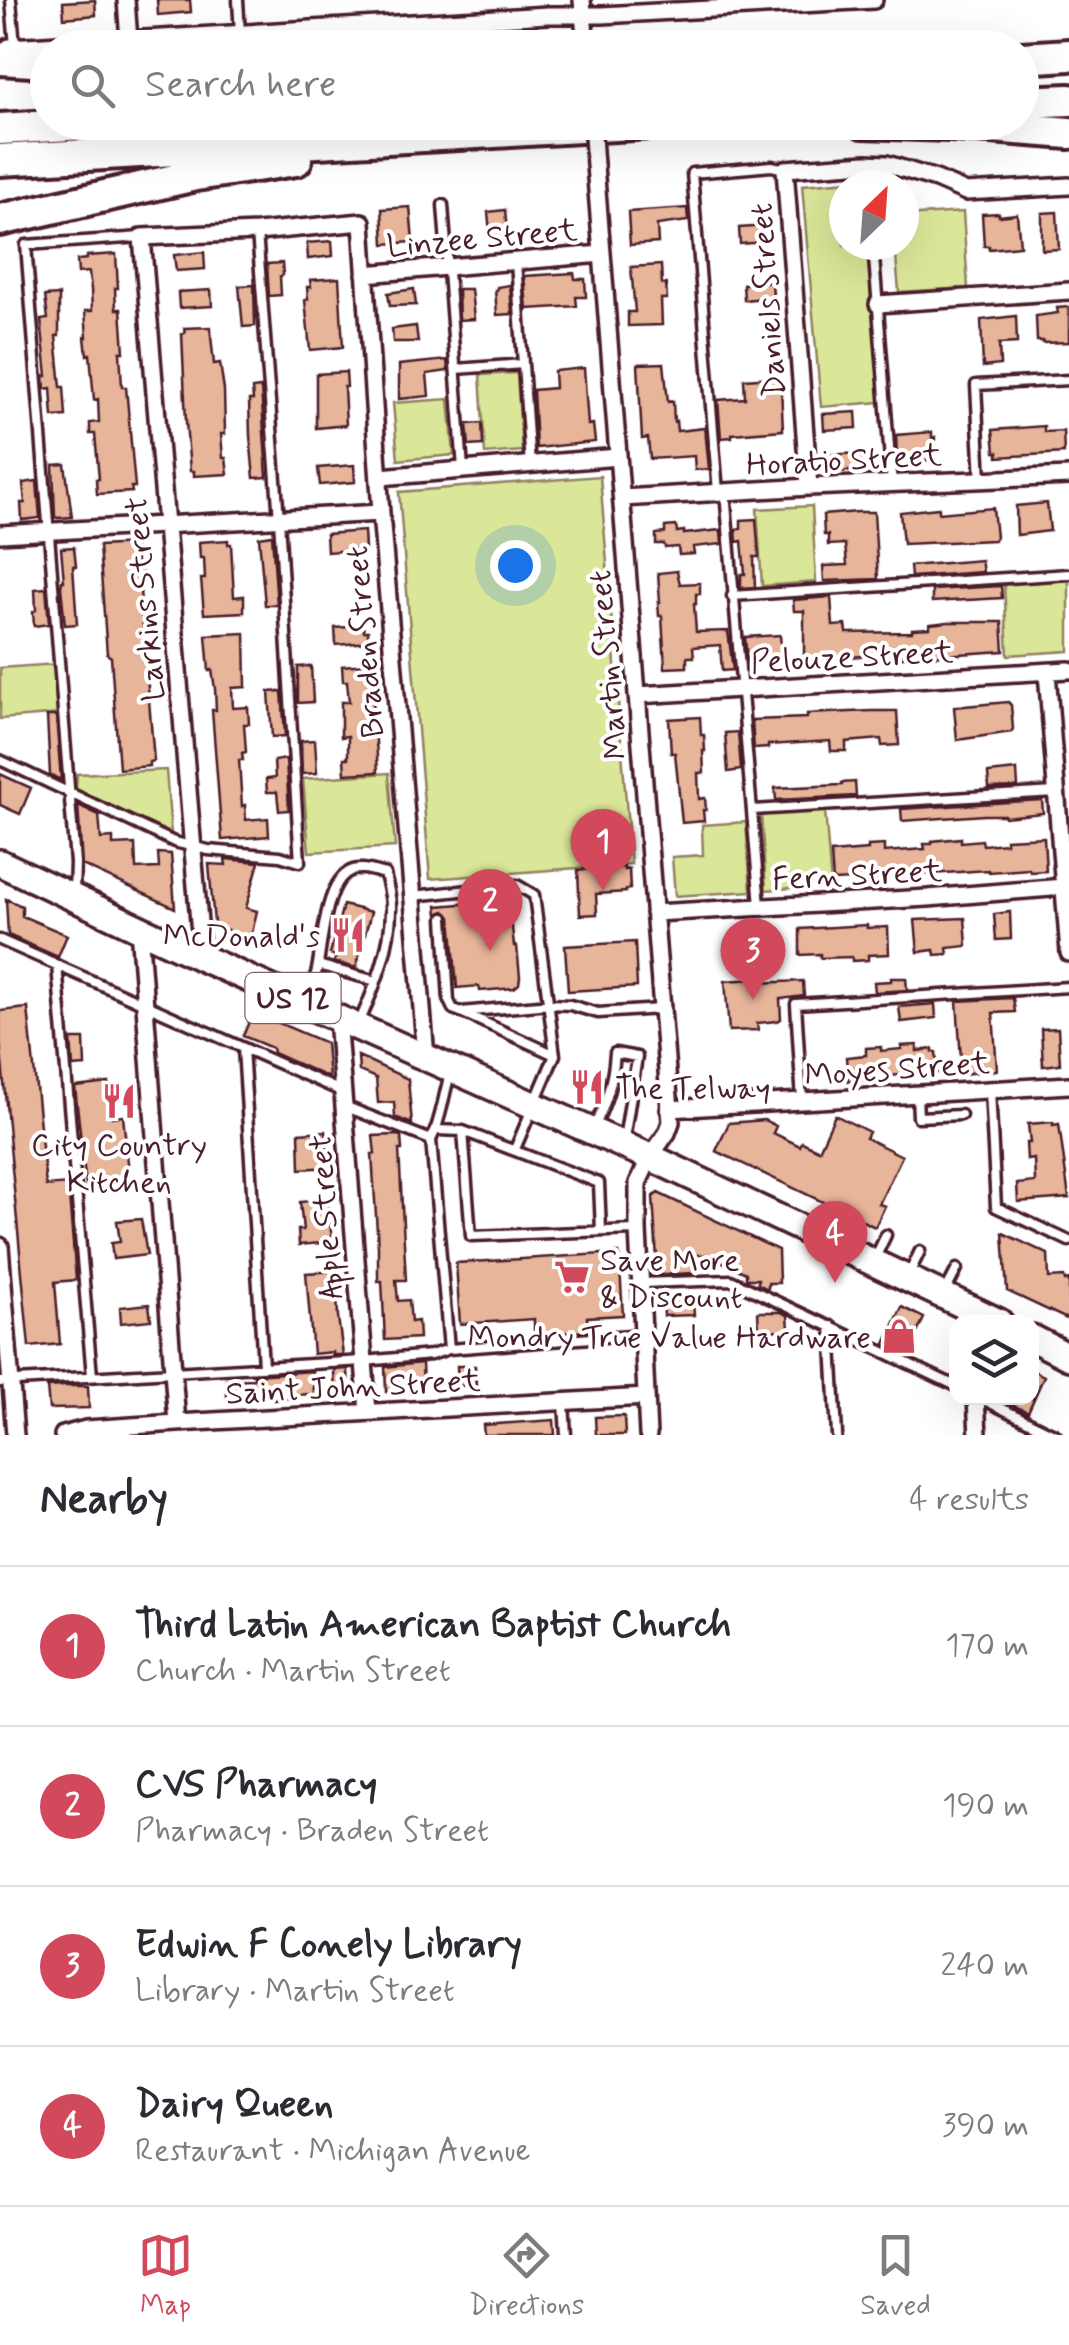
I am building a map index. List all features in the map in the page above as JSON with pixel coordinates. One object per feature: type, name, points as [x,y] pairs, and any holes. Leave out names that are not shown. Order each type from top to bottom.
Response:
[{"type":"highway","points":[[5,51],[30,57]]},
{"type":"highway","points":[[1039,57],[1069,55]]},
{"type":"highway","points":[[1039,71],[1069,69]]},
{"type":"highway","points":[[1039,101],[1069,100]]},
{"type":"highway","points":[[0,129],[30,127]]},
{"type":"highway","points":[[1039,131],[1069,133]]},
{"type":"highway","points":[[0,160],[348,140]]},
{"type":"highway","points":[[0,220],[196,176],[310,157],[485,140]]},
{"type":"main road","name":"US 12","points":[[0,863],[202,958],[650,1157],[907,1278],[971,1315]]},
{"type":"main road","points":[[1039,1341],[1069,1356]]},
{"type":"street","points":[[126,0],[128,30]]},
{"type":"street","points":[[305,30],[548,15],[582,8],[874,0]]},
{"type":"street","points":[[5,51],[30,49]]},
{"type":"street","name":"Martin Street","points":[[593,140],[670,1110],[668,1133],[650,1157],[638,1183],[648,1435]]},
{"type":"street","points":[[785,169],[887,164],[966,192],[1069,186]]},
{"type":"street","name":"Daniels Street","points":[[785,169],[809,487]]},
{"type":"street","name":"Linzee Street","points":[[142,237],[362,222]]},
{"type":"street","name":"Braden Street","points":[[362,222],[426,1057]]},
{"type":"street","name":"Larkins Street","points":[[142,237],[202,958]]},
{"type":"street","name":"Linzee Street","points":[[365,274],[602,254]]},
{"type":"street","points":[[878,304],[1069,291]]},
{"type":"street","points":[[380,478],[618,458]]},
{"type":"street","name":"Horatio Street","points":[[622,498],[1069,476]]},
{"type":"street","points":[[0,534],[382,514]]},
{"type":"street","name":"Pelouze Street","points":[[638,695],[1069,670]]},
{"type":"street","points":[[1047,672],[1069,953]]},
{"type":"street","name":"Fern Street","points":[[654,913],[1064,888]]},
{"type":"street","points":[[139,928],[177,1422]]},
{"type":"street","name":"Apple Street","points":[[347,1022],[344,1099],[368,1412]]},
{"type":"street","name":"Moyes Street","points":[[670,1110],[1069,1084]]},
{"type":"street","points":[[0,1246],[6,1382],[15,1435]]},
{"type":"street","name":"Saint John Street","points":[[64,1435],[177,1422],[646,1396]]},
{"type":"street","points":[[978,1405],[978,1435]]},
{"type":"lane","points":[[5,51],[11,0]]},
{"type":"lane","points":[[238,0],[240,30]]},
{"type":"lane","points":[[866,163],[867,170]]},
{"type":"lane","points":[[760,907],[692,173],[772,166],[785,169]]},
{"type":"lane","points":[[443,205],[463,471]]},
{"type":"lane","points":[[0,760],[174,842],[300,862],[257,232]]},
{"type":"lane","points":[[74,898],[75,863],[26,245],[142,237]]},
{"type":"lane","points":[[874,260],[892,484]]},
{"type":"lane","points":[[516,262],[530,466]]},
{"type":"lane","points":[[456,369],[523,364]]},
{"type":"lane","points":[[981,480],[976,385],[1069,380]]},
{"type":"lane","points":[[732,596],[1069,574]]},
{"type":"lane","points":[[752,810],[1056,792]]},
{"type":"lane","points":[[303,1003],[317,974],[335,884],[349,870],[385,874],[391,905],[385,954],[376,981],[347,1022]]},
{"type":"lane","points":[[413,896],[516,885],[534,895],[556,1055],[515,1149]]},
{"type":"lane","points":[[442,893],[443,906]]},
{"type":"lane","points":[[444,918],[449,1001],[453,1009],[556,1055]]},
{"type":"lane","points":[[0,940],[242,1048],[431,1140]]},
{"type":"lane","points":[[58,965],[92,1376]]},
{"type":"lane","points":[[318,965],[376,981]]},
{"type":"lane","points":[[802,1102],[796,1004],[1069,987]]},
{"type":"lane","points":[[461,1012],[550,1004],[591,1012],[662,1009]]},
{"type":"lane","points":[[242,1048],[264,1366]]},
{"type":"lane","points":[[592,1131],[605,1106],[615,1054],[637,1057],[624,1145]]},
{"type":"lane","points":[[449,1348],[431,1140],[452,1068]]},
{"type":"lane","points":[[990,1090],[996,1207],[1069,1241]]},
{"type":"lane","points":[[917,1095],[918,1117],[961,1115]]},
{"type":"lane","points":[[436,1130],[463,1131],[599,1183],[602,1230]]},
{"type":"lane","points":[[463,1131],[471,1236],[638,1230]]},
{"type":"lane","points":[[873,1262],[886,1235]]},
{"type":"lane","points":[[907,1278],[920,1252]]},
{"type":"lane","points":[[943,1296],[957,1269]]},
{"type":"lane","points":[[641,1283],[730,1280],[949,1383]]},
{"type":"lane","points":[[831,1326],[837,1435]]},
{"type":"lane","points":[[6,1382],[364,1361],[431,1355],[449,1348],[643,1334]]},
{"type":"lane","points":[[564,1402],[566,1435]]},
{"type":"lane","points":[[993,1405],[1056,1435]]},
{"type":"green space","points":[[829,183],[829,260],[868,260],[880,402],[821,407],[802,185]]},
{"type":"green space","points":[[963,212],[968,288],[899,292],[896,260],[919,260],[919,215]]},
{"type":"green space","points":[[517,373],[522,451],[485,454],[480,375]]},
{"type":"green space","points":[[449,399],[454,455],[398,460],[393,403]]},
{"type":"green space","points":[[600,476],[631,864],[430,879],[399,492]]},
{"type":"green space","points":[[812,506],[816,582],[762,586],[757,509]]},
{"type":"green space","points":[[1069,580],[1069,651],[1008,655],[1004,584]]},
{"type":"green space","points":[[57,664],[61,714],[0,719],[0,668]]},
{"type":"green space","points":[[166,770],[171,834],[76,790],[77,774]]},
{"type":"green space","points":[[389,773],[395,847],[309,852],[303,779]]},
{"type":"green space","points":[[825,810],[831,885],[766,890],[761,815]]},
{"type":"green space","points":[[746,822],[751,891],[675,896],[672,857],[703,855],[702,825]]},
{"type":"building","points":[[95,0],[96,15],[64,18],[63,2]]},
{"type":"building","points":[[157,0],[190,0],[191,12],[158,15]]},
{"type":"building","points":[[410,207],[413,242],[384,244],[382,209]]},
{"type":"building","points":[[687,208],[688,221],[657,225],[658,243],[630,245],[628,212]]},
{"type":"building","points":[[505,210],[508,241],[491,243],[488,212]]},
{"type":"building","points":[[1057,212],[1059,249],[1042,250],[1042,213]]},
{"type":"building","points":[[982,214],[1017,214],[1020,246],[984,246]]},
{"type":"building","points":[[768,226],[769,237],[765,237],[765,242],[740,244],[739,228]]},
{"type":"building","points":[[332,241],[333,256],[308,259],[307,243]]},
{"type":"building","points":[[204,252],[205,269],[176,271],[174,255]]},
{"type":"building","points":[[116,254],[116,309],[121,309],[124,352],[120,352],[122,387],[126,387],[135,487],[131,487],[132,492],[97,494],[95,434],[90,434],[90,423],[99,422],[98,399],[94,400],[85,337],[85,311],[92,311],[91,289],[89,272],[78,273],[77,260]]},
{"type":"building","points":[[282,263],[281,295],[269,296],[267,264]]},
{"type":"building","points":[[661,265],[667,299],[661,299],[662,325],[628,326],[628,312],[635,312],[631,267]]},
{"type":"building","points":[[574,273],[575,279],[585,279],[586,297],[576,297],[577,306],[527,309],[524,276]]},
{"type":"building","points":[[339,278],[343,347],[310,350],[307,287],[311,287],[310,280]]},
{"type":"building","points":[[772,282],[773,297],[744,300],[743,284]]},
{"type":"building","points":[[254,285],[255,326],[243,327],[239,286]]},
{"type":"building","points":[[510,285],[512,314],[497,315],[495,290]]},
{"type":"building","points":[[414,289],[416,305],[390,306],[388,293]]},
{"type":"building","points":[[458,289],[471,289],[474,319],[459,320]]},
{"type":"building","points":[[211,290],[212,306],[179,308],[178,292]]},
{"type":"building","points":[[59,295],[56,336],[66,416],[53,417],[51,388],[45,389],[41,320],[48,319],[45,296]]},
{"type":"building","points":[[1069,307],[1069,342],[1037,341],[1036,316]]},
{"type":"building","points":[[1016,316],[1017,343],[999,344],[1000,365],[983,367],[981,320]]},
{"type":"building","points":[[416,326],[418,342],[393,342],[392,329]]},
{"type":"building","points":[[210,327],[214,364],[220,363],[224,390],[225,434],[221,434],[228,474],[194,476],[194,471],[190,471],[182,334],[184,328]]},
{"type":"building","points":[[447,360],[448,371],[427,374],[429,396],[399,399],[399,365]]},
{"type":"building","points":[[664,363],[668,402],[673,401],[677,431],[705,428],[709,469],[695,470],[694,456],[650,459],[648,438],[642,439],[638,364]]},
{"type":"building","points":[[584,368],[588,425],[593,424],[595,442],[536,448],[533,390],[555,388],[554,371]]},
{"type":"building","points":[[346,372],[346,425],[316,428],[316,374]]},
{"type":"building","points":[[776,377],[777,386],[781,386],[783,430],[721,438],[718,400],[745,398],[744,379]]},
{"type":"building","points":[[261,388],[267,477],[254,478],[249,400],[253,400],[252,389]]},
{"type":"building","points":[[856,412],[857,428],[824,430],[823,414]]},
{"type":"building","points":[[482,423],[483,445],[469,446],[467,424]]},
{"type":"building","points":[[1044,426],[1044,432],[1063,431],[1064,453],[998,457],[995,452],[993,430]]},
{"type":"building","points":[[932,432],[934,460],[902,459],[902,455],[897,455],[896,435]]},
{"type":"building","points":[[862,453],[864,470],[827,473],[825,455]]},
{"type":"building","points":[[65,464],[72,517],[58,518],[53,465]]},
{"type":"building","points":[[354,465],[355,482],[320,485],[318,468]]},
{"type":"building","points":[[37,481],[40,518],[22,520],[23,483]]},
{"type":"building","points":[[1047,503],[1050,531],[1017,535],[1016,506]]},
{"type":"building","points":[[939,508],[939,513],[993,508],[996,537],[903,544],[900,512]]},
{"type":"building","points":[[874,512],[878,579],[824,581],[823,566],[847,565],[845,544],[828,545],[823,515]]},
{"type":"building","points":[[756,519],[759,557],[754,557],[755,587],[741,588],[741,574],[745,574],[742,541],[737,542],[736,529],[741,528],[741,520]]},
{"type":"building","points":[[676,526],[677,532],[684,534],[721,530],[722,544],[693,547],[694,554],[679,555],[678,547],[656,544],[656,534],[665,533],[665,527]]},
{"type":"building","points":[[364,531],[365,549],[327,552],[326,534]]},
{"type":"building","points":[[272,535],[277,605],[265,605],[259,537]]},
{"type":"building","points":[[228,540],[234,597],[244,596],[244,612],[204,614],[204,558],[200,558],[199,542]]},
{"type":"building","points":[[135,544],[136,564],[141,563],[154,761],[149,766],[119,769],[99,546]]},
{"type":"building","points":[[74,547],[77,624],[65,625],[61,548]]},
{"type":"building","points":[[981,560],[983,572],[911,577],[910,566]]},
{"type":"building","points":[[677,571],[680,584],[700,583],[700,594],[696,594],[694,604],[696,632],[728,631],[733,670],[722,671],[720,645],[693,647],[694,657],[687,657],[687,667],[665,668],[658,573]]},
{"type":"building","points":[[1001,586],[1002,598],[932,602],[932,590]]},
{"type":"building","points":[[46,588],[49,624],[34,626],[35,589]]},
{"type":"building","points":[[831,597],[833,626],[846,625],[847,633],[912,632],[948,622],[1002,622],[1004,651],[804,660],[804,611],[794,611],[793,600]]},
{"type":"building","points":[[363,626],[368,631],[368,642],[336,645],[335,628]]},
{"type":"building","points":[[245,633],[246,687],[232,688],[233,708],[248,707],[249,724],[244,724],[246,752],[242,753],[243,760],[239,760],[242,806],[245,805],[246,820],[268,818],[269,836],[222,840],[212,710],[216,710],[215,689],[206,635]]},
{"type":"building","points":[[780,635],[782,660],[747,662],[745,637]]},
{"type":"building","points":[[366,664],[372,681],[378,772],[345,774],[348,736],[341,737],[341,702],[349,702],[342,666]]},
{"type":"building","points":[[311,666],[313,702],[298,703],[298,667]]},
{"type":"building","points":[[282,691],[285,736],[272,737],[269,692]]},
{"type":"building","points":[[1008,702],[1011,732],[957,740],[954,707]]},
{"type":"building","points":[[897,711],[899,745],[882,746],[881,739],[846,742],[846,751],[831,751],[830,741],[754,749],[752,720]]},
{"type":"building","points":[[47,716],[56,716],[61,780],[50,775]]},
{"type":"building","points":[[700,717],[705,751],[704,773],[698,773],[699,799],[705,798],[706,810],[704,821],[682,823],[669,719]]},
{"type":"building","points":[[738,732],[741,770],[728,772],[725,733]]},
{"type":"building","points":[[315,740],[317,773],[302,774],[301,741]]},
{"type":"building","points":[[286,759],[289,810],[279,811],[277,792],[267,792],[266,779],[275,778],[274,761]]},
{"type":"building","points":[[1017,770],[1018,787],[989,788],[988,773]]},
{"type":"building","points":[[0,774],[31,788],[20,814],[0,805]]},
{"type":"building","points":[[855,782],[856,796],[776,800],[775,788]]},
{"type":"building","points":[[1042,800],[1043,813],[902,821],[901,809]]},
{"type":"building","points":[[78,805],[99,815],[101,839],[113,838],[113,845],[135,844],[136,869],[159,868],[158,853],[171,854],[175,908],[82,865]]},
{"type":"building","points":[[1044,837],[1046,871],[988,870],[833,881],[831,853],[884,845],[884,852],[925,849],[924,844],[932,841],[961,838],[961,842],[982,840],[983,845]]},
{"type":"building","points":[[225,859],[259,862],[246,908],[257,911],[250,942],[214,923],[209,864],[226,865]]},
{"type":"building","points":[[629,869],[630,889],[596,894],[597,914],[580,915],[578,870]]},
{"type":"building","points":[[6,899],[22,906],[22,916],[67,935],[58,957],[8,935]]},
{"type":"building","points":[[509,900],[519,984],[514,988],[480,991],[479,986],[457,988],[451,917],[445,911],[438,914],[437,906]]},
{"type":"building","points":[[343,905],[371,912],[356,968],[334,962],[336,956],[330,954]]},
{"type":"building","points":[[1010,912],[1011,939],[996,940],[994,914]]},
{"type":"building","points":[[965,918],[967,946],[947,948],[948,954],[935,955],[934,950],[918,952],[915,920]]},
{"type":"building","points":[[888,927],[889,954],[852,961],[852,957],[800,955],[800,929]]},
{"type":"building","points":[[635,942],[637,987],[568,991],[565,946]]},
{"type":"building","points":[[906,978],[907,990],[875,992],[874,982]]},
{"type":"building","points":[[754,979],[755,983],[803,981],[804,996],[780,999],[781,1019],[757,1023],[758,1030],[729,1031],[725,981]]},
{"type":"building","points":[[1013,998],[1015,1012],[993,1013],[997,1070],[962,1074],[957,1001]]},
{"type":"building","points":[[935,1004],[936,1018],[901,1022],[899,1007]]},
{"type":"building","points":[[28,1008],[46,1186],[68,1184],[76,1280],[55,1282],[60,1344],[29,1347],[0,1041],[0,1011]]},
{"type":"building","points":[[253,1012],[326,1043],[329,1078],[243,1036]]},
{"type":"building","points":[[1058,1028],[1060,1064],[1043,1066],[1041,1029]]},
{"type":"building","points":[[71,1039],[84,1039],[85,1066],[73,1067]]},
{"type":"building","points":[[917,1045],[917,1051],[936,1052],[938,1073],[886,1076],[885,1067],[863,1068],[864,1080],[848,1081],[846,1057],[866,1055],[866,1048],[881,1047],[881,1051]]},
{"type":"building","points":[[358,1056],[408,1079],[412,1124],[395,1117],[394,1102],[378,1103],[376,1078],[359,1071]]},
{"type":"building","points":[[109,1083],[112,1117],[123,1116],[130,1182],[86,1186],[75,1087]]},
{"type":"building","points":[[835,1115],[869,1132],[866,1138],[902,1156],[879,1204],[885,1206],[875,1227],[716,1151],[729,1123],[764,1120],[776,1126],[773,1133],[819,1150]]},
{"type":"building","points":[[1028,1124],[1059,1124],[1069,1198],[1018,1202],[1017,1184],[1035,1182],[1034,1159],[1027,1160]]},
{"type":"building","points":[[326,1131],[329,1167],[300,1169],[299,1133]]},
{"type":"building","points":[[373,1136],[401,1136],[402,1150],[406,1280],[396,1280],[398,1301],[409,1300],[411,1322],[418,1321],[419,1338],[385,1340],[372,1154]]},
{"type":"building","points":[[658,1193],[778,1250],[779,1283],[768,1283],[766,1288],[758,1284],[758,1279],[746,1279],[746,1273],[708,1255],[692,1255],[693,1273],[658,1275],[653,1197]]},
{"type":"building","points":[[328,1199],[332,1242],[299,1245],[298,1230],[303,1230],[300,1202]]},
{"type":"building","points":[[141,1219],[147,1255],[113,1259],[111,1243],[120,1242],[117,1221]]},
{"type":"building","points":[[1003,1233],[1048,1254],[1049,1278],[1069,1280],[1069,1320],[1007,1291]]},
{"type":"building","points":[[619,1253],[623,1315],[587,1317],[588,1331],[534,1335],[534,1319],[460,1324],[456,1263]]},
{"type":"building","points":[[336,1271],[343,1355],[313,1354],[306,1273]]},
{"type":"building","points":[[693,1298],[694,1315],[664,1316],[663,1299]]},
{"type":"building","points":[[149,1304],[151,1320],[121,1323],[120,1307]]},
{"type":"building","points":[[902,1307],[924,1318],[907,1355],[885,1344]]},
{"type":"building","points":[[758,1312],[788,1315],[789,1330],[759,1331]]},
{"type":"building","points":[[422,1363],[423,1386],[386,1392],[385,1367]]},
{"type":"building","points":[[457,1366],[475,1366],[476,1385],[458,1386]]},
{"type":"building","points":[[348,1369],[349,1394],[335,1395],[334,1370]]},
{"type":"building","points":[[313,1371],[314,1394],[274,1400],[274,1392],[227,1396],[226,1380]]},
{"type":"building","points":[[88,1386],[89,1408],[49,1409],[47,1387]]},
{"type":"building","points":[[1012,1405],[1031,1405],[1028,1412]]},
{"type":"building","points":[[624,1416],[625,1435],[596,1435],[595,1417]]},
{"type":"building","points":[[554,1420],[555,1435],[484,1435],[483,1425]]},
{"type":"place","name":"Third Latin American Baptist Church","points":[[603,891]]},
{"type":"place","name":"McDonald's","points":[[348,935]]},
{"type":"place","name":"CVS Pharmacy","points":[[490,951]]},
{"type":"place","name":"Edwin F Conely Library","points":[[753,1000]]},
{"type":"place","name":"The Telway","points":[[587,1087]]},
{"type":"place","name":"City Country Kitchen","points":[[119,1101]]},
{"type":"place","name":"Save More & Discount","points":[[572,1277]]},
{"type":"place","name":"Dairy Queen","points":[[835,1283]]},
{"type":"place","name":"Mondry True Value Hardware","points":[[899,1336]]}]
